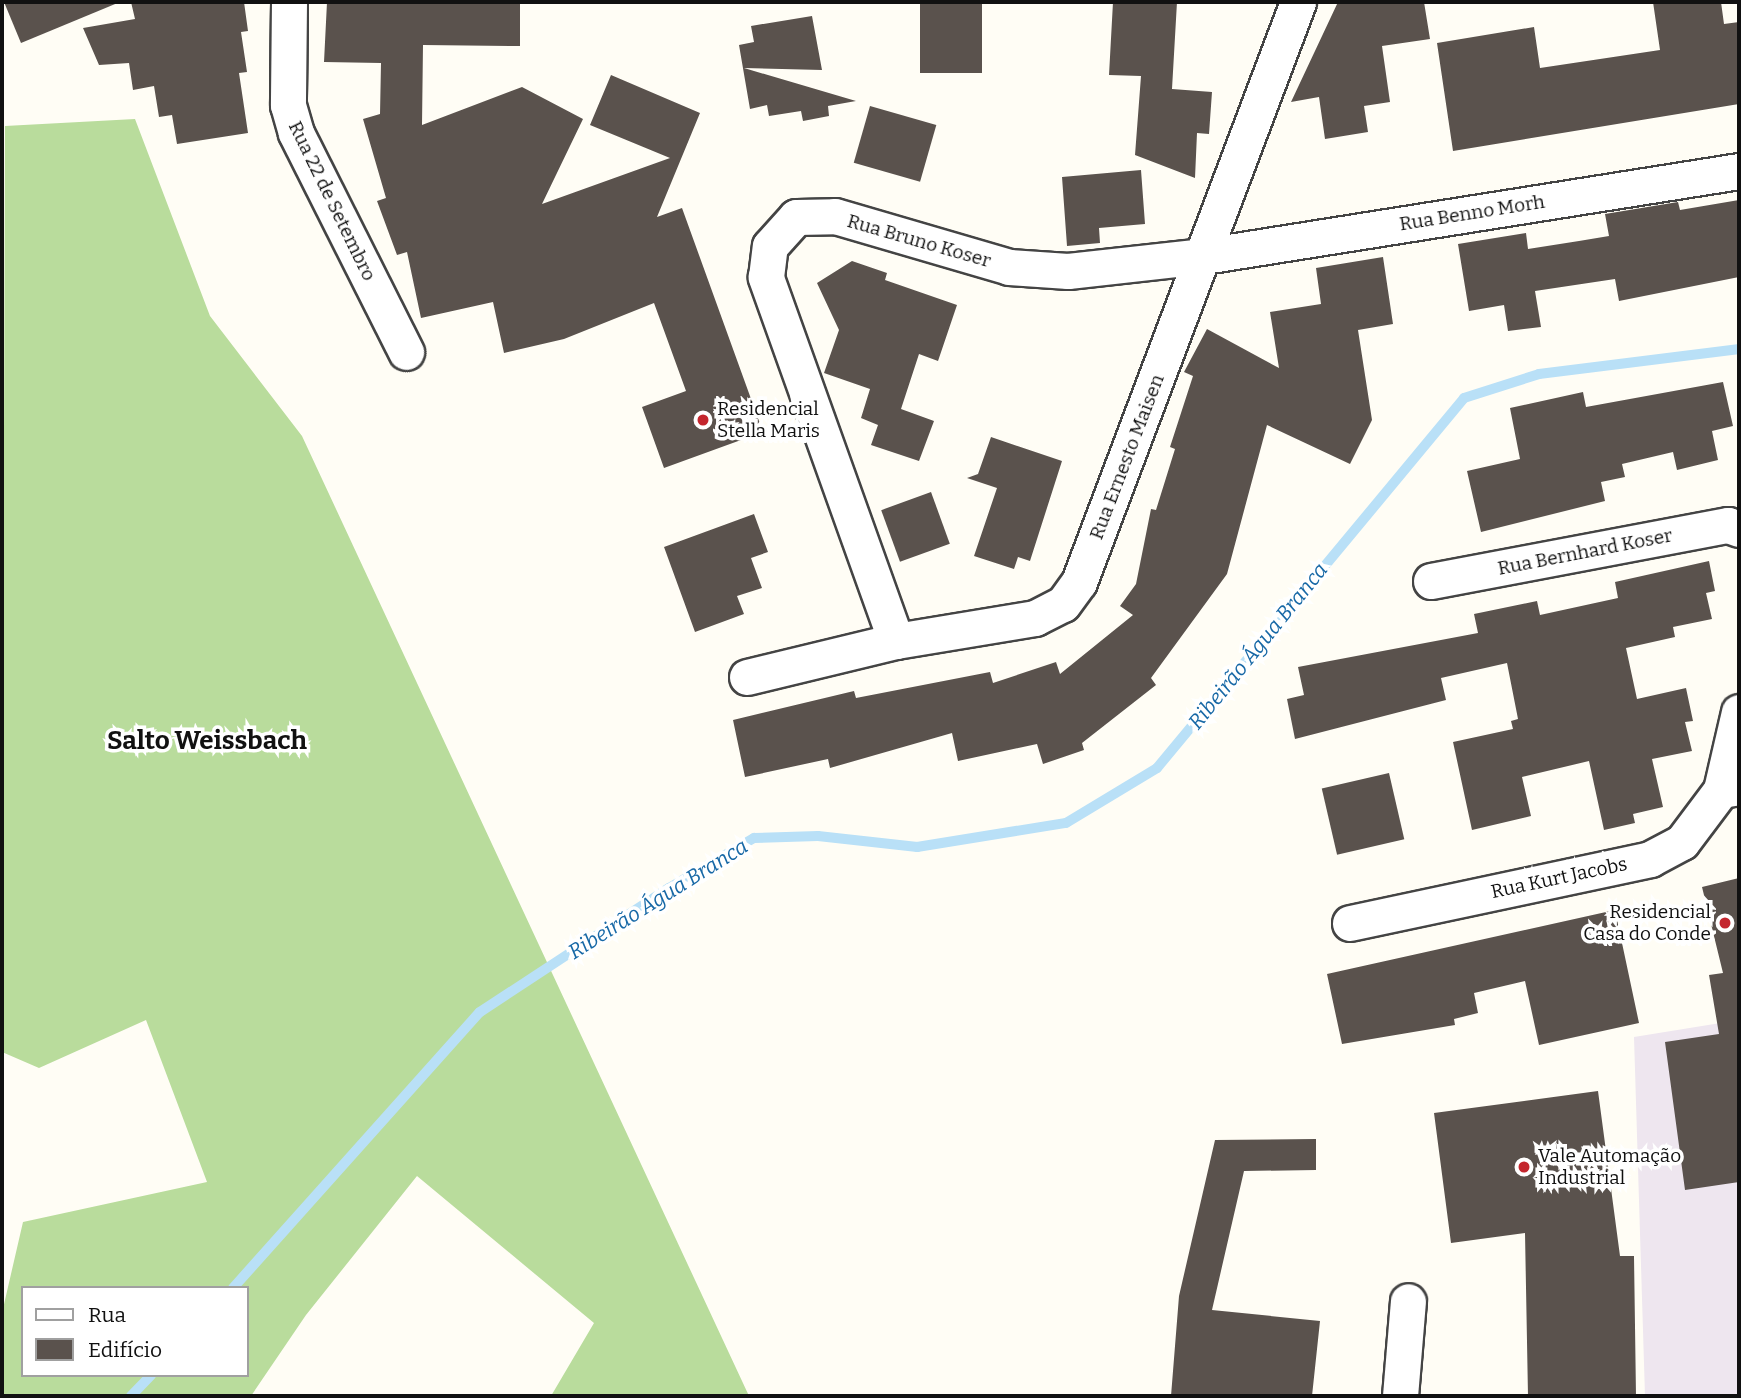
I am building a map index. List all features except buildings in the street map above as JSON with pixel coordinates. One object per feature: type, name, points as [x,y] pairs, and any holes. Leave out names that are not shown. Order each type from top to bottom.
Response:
[{"type":"street","name":"Rua 22 de Setembro","points":[[289,2],[288,105],[296,133],[406,352]]},
{"type":"street","name":"Rua Ernesto Maisen","points":[[747,677],[896,641],[1035,618],[1063,604],[1079,582],[1298,2]]},
{"type":"street","name":"Rua Benno Morh","points":[[1204,256],[1739,171]]},
{"type":"street","name":"Rua Bruno Koser","points":[[896,641],[766,277],[770,246],[780,229],[796,217],[835,216],[1009,267],[1068,271],[1204,256]]},
{"type":"street","name":"Rua Bernhard Koser","points":[[1431,581],[1728,525],[1739,528]]},
{"type":"street","points":[[1730,788],[1739,712]]},
{"type":"street","name":"Rua Kurt Jacobs","points":[[1350,923],[1650,859],[1682,842],[1730,788]]},
{"type":"street","points":[[1400,1396],[1408,1301]]},
{"type":"shaded area","points":[[1739,1020],[1739,1396],[1645,1396],[1634,1037]]},
{"type":"green space","points":[[135,119],[210,316],[302,436],[749,1396],[551,1396],[594,1323],[417,1176],[306,1315],[251,1396],[2,1396],[2,1313],[23,1222],[207,1182],[146,1020],[39,1068],[2,1052],[5,126]]},
{"type":"waterway","name":"Ribeirão Água Branca","points":[[235,1286],[480,1012],[669,888],[754,838],[818,836],[917,847],[1066,823],[1157,768],[1464,398],[1539,374],[1739,349]]},
{"type":"waterway","name":"Ribeirão Água Branca","points":[[131,1396],[149,1377]]},
{"type":"place","name":"Residencial Stella Maris","points":[[703,420]]},
{"type":"place","name":"Residencial Casa do Conde","points":[[1725,923]]},
{"type":"place","name":"Vale Automação Industrial","points":[[1524,1167]]},
{"type":"district","name":"Salto Weissbach","points":[[207,741]]}]
